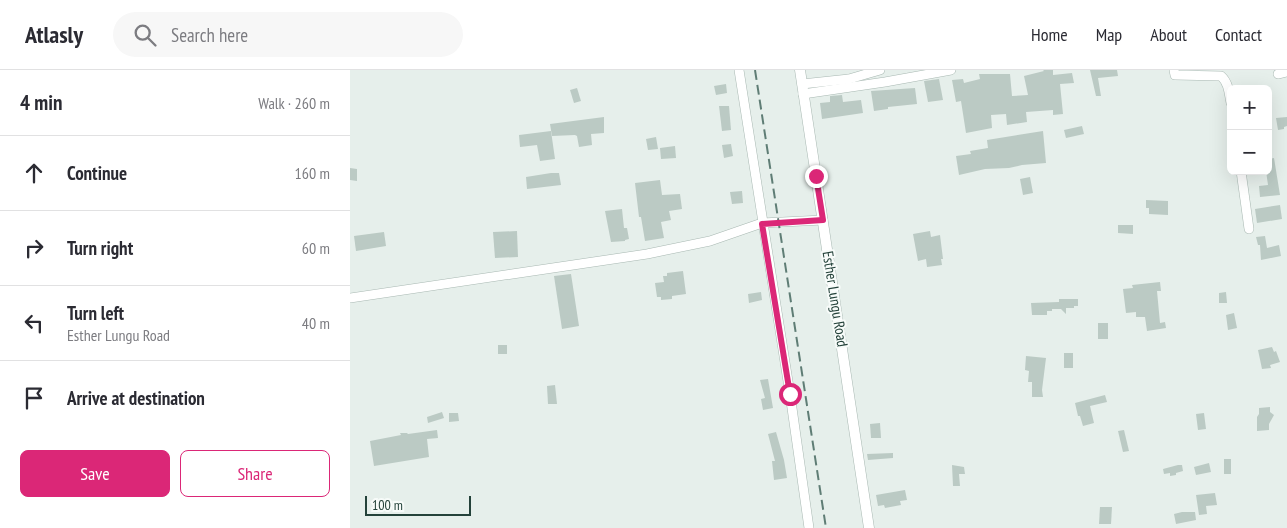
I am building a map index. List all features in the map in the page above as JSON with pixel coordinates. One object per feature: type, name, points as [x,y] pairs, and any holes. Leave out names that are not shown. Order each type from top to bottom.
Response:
[{"type":"street","points":[[738,70],[790,394],[809,528]]},
{"type":"street","name":"Esther Lungu Road","points":[[800,70],[869,528]]},
{"type":"street","points":[[803,89],[880,70]]},
{"type":"street","points":[[803,89],[885,82],[951,70]]},
{"type":"street","points":[[1174,70],[1175,75],[1221,76],[1228,85]]},
{"type":"street","points":[[1242,175],[1249,229]]},
{"type":"street","points":[[350,298],[647,254],[710,241],[762,224],[823,220]]},
{"type":"building","points":[[1043,70],[1053,70],[1053,75],[1072,73],[1074,83],[1060,84],[1063,114],[1053,115],[1053,110],[1026,112],[1027,122],[1007,125],[1006,114],[991,115],[992,128],[966,133],[961,101],[956,102],[952,80],[963,79],[964,83],[980,79],[979,74],[1010,74],[1012,96],[1028,95],[1024,76]]},
{"type":"building","points":[[1090,70],[1117,70],[1118,76],[1098,78],[1101,96],[1096,96]]},
{"type":"building","points":[[939,79],[943,100],[928,102],[924,81]]},
{"type":"building","points":[[726,84],[727,93],[716,95],[714,86]]},
{"type":"building","points":[[577,88],[581,101],[574,103],[570,90]]},
{"type":"building","points":[[915,88],[917,104],[888,107],[888,109],[874,111],[871,91]]},
{"type":"building","points":[[842,95],[843,102],[861,100],[863,113],[822,119],[820,103],[830,102],[830,96]]},
{"type":"building","points":[[719,106],[729,106],[731,130],[722,131]]},
{"type":"building","points":[[604,117],[604,133],[591,134],[592,145],[579,147],[577,136],[575,135],[552,136],[550,124]]},
{"type":"building","points":[[1287,117],[1287,126],[1284,129],[1278,130],[1276,118]]},
{"type":"building","points":[[1082,126],[1084,134],[1066,138],[1064,130]]},
{"type":"building","points":[[551,131],[555,159],[540,161],[537,145],[520,147],[519,135]]},
{"type":"building","points":[[1043,131],[1046,163],[985,169],[959,175],[956,156],[971,154],[970,151],[988,148],[987,140]]},
{"type":"building","points":[[656,137],[658,149],[648,150],[646,139]]},
{"type":"building","points":[[731,144],[733,156],[724,158],[722,145]]},
{"type":"building","points":[[675,146],[676,158],[661,159],[660,148]]},
{"type":"building","points":[[1272,158],[1274,158],[1280,195],[1260,197],[1259,186],[1268,185],[1267,175],[1272,175]]},
{"type":"building","points":[[350,168],[357,169],[357,181],[350,180]]},
{"type":"building","points":[[559,173],[561,185],[527,189],[526,177]]},
{"type":"building","points":[[1030,177],[1033,193],[1023,195],[1020,179]]},
{"type":"building","points":[[660,180],[662,195],[680,194],[682,209],[669,211],[671,220],[661,222],[664,238],[645,241],[641,217],[639,217],[635,183]]},
{"type":"building","points":[[742,191],[743,203],[732,204],[730,192]]},
{"type":"building","points":[[1146,200],[1168,201],[1168,215],[1149,214],[1149,208],[1146,208]]},
{"type":"building","points":[[1280,205],[1282,219],[1257,223],[1255,209]]},
{"type":"building","points":[[622,209],[624,228],[627,228],[629,239],[611,242],[605,211]]},
{"type":"building","points":[[1118,225],[1133,225],[1133,234],[1118,233]]},
{"type":"building","points":[[517,231],[518,257],[495,258],[493,232]]},
{"type":"building","points":[[930,231],[931,237],[940,235],[943,259],[941,259],[942,265],[927,267],[926,259],[918,261],[913,234]]},
{"type":"building","points":[[384,232],[386,246],[356,251],[354,236]]},
{"type":"building","points":[[1265,236],[1267,248],[1279,245],[1281,256],[1261,260],[1260,245],[1258,245],[1256,237]]},
{"type":"building","points":[[683,271],[686,294],[672,296],[672,299],[661,300],[661,297],[657,297],[655,283],[664,282],[663,276],[667,276],[667,273]]},
{"type":"building","points":[[571,274],[579,326],[562,329],[554,276]]},
{"type":"building","points":[[1160,282],[1161,291],[1157,291],[1160,323],[1165,322],[1166,328],[1147,331],[1145,317],[1136,317],[1136,312],[1126,313],[1123,289],[1133,288],[1132,285]]},
{"type":"building","points":[[761,292],[762,300],[749,303],[748,294]]},
{"type":"building","points":[[1226,292],[1227,303],[1219,303],[1219,293]]},
{"type":"building","points":[[1059,299],[1078,299],[1078,306],[1066,308],[1066,314],[1061,309],[1052,309],[1052,311],[1047,311],[1047,315],[1032,315],[1031,303],[1059,302]]},
{"type":"building","points":[[1234,313],[1237,328],[1228,330],[1226,315]]},
{"type":"building","points":[[1098,323],[1108,323],[1108,339],[1098,339]]},
{"type":"building","points":[[498,345],[507,345],[507,354],[498,354]]},
{"type":"building","points":[[1272,347],[1274,352],[1276,351],[1280,362],[1270,365],[1271,368],[1262,369],[1258,350]]},
{"type":"building","points":[[1064,353],[1073,353],[1073,368],[1064,368]]},
{"type":"building","points":[[1026,356],[1046,358],[1042,390],[1043,397],[1032,397],[1032,382],[1028,382],[1029,371],[1025,370]]},
{"type":"building","points":[[768,379],[773,408],[763,410],[761,399],[765,398],[760,380]]},
{"type":"building","points":[[555,385],[557,404],[548,404],[547,386]]},
{"type":"building","points":[[1105,395],[1107,402],[1090,406],[1094,423],[1083,426],[1075,403]]},
{"type":"building","points":[[1270,407],[1270,412],[1274,415],[1269,424],[1269,430],[1257,431],[1259,408]]},
{"type":"building","points":[[442,412],[444,418],[428,423],[427,417]]},
{"type":"building","points":[[449,413],[458,413],[459,421],[449,422]]},
{"type":"building","points":[[1204,413],[1206,429],[1198,430],[1196,414]]},
{"type":"building","points":[[880,423],[881,438],[871,438],[870,424]]},
{"type":"building","points":[[437,430],[438,438],[427,439],[429,457],[374,466],[370,441],[401,435],[400,433],[408,434]]},
{"type":"building","points":[[1124,430],[1129,451],[1123,452],[1118,431]]},
{"type":"building","points":[[776,432],[787,478],[774,480],[772,461],[775,461],[768,434]]},
{"type":"building","points":[[893,453],[893,458],[868,460],[867,454]]},
{"type":"building","points":[[1224,459],[1231,459],[1231,474],[1224,474]]},
{"type":"building","points":[[1209,463],[1211,472],[1196,475],[1194,467]]},
{"type":"building","points":[[952,465],[964,467],[965,474],[959,474],[960,486],[953,486]]},
{"type":"building","points":[[1182,465],[1183,471],[1170,476],[1170,473],[1164,474],[1163,469]]},
{"type":"building","points":[[905,490],[907,500],[900,501],[901,505],[885,508],[884,505],[878,506],[876,495]]},
{"type":"building","points":[[1215,493],[1217,505],[1206,506],[1207,514],[1199,515],[1196,495]]},
{"type":"building","points":[[1100,507],[1112,507],[1111,524],[1099,524]]},
{"type":"building","points":[[1195,512],[1196,520],[1176,524],[1174,514]]},
{"type":"railway","points":[[755,70],[826,528]]},
{"type":"route","points":[[790,394],[762,224],[823,220],[816,176]]}]
